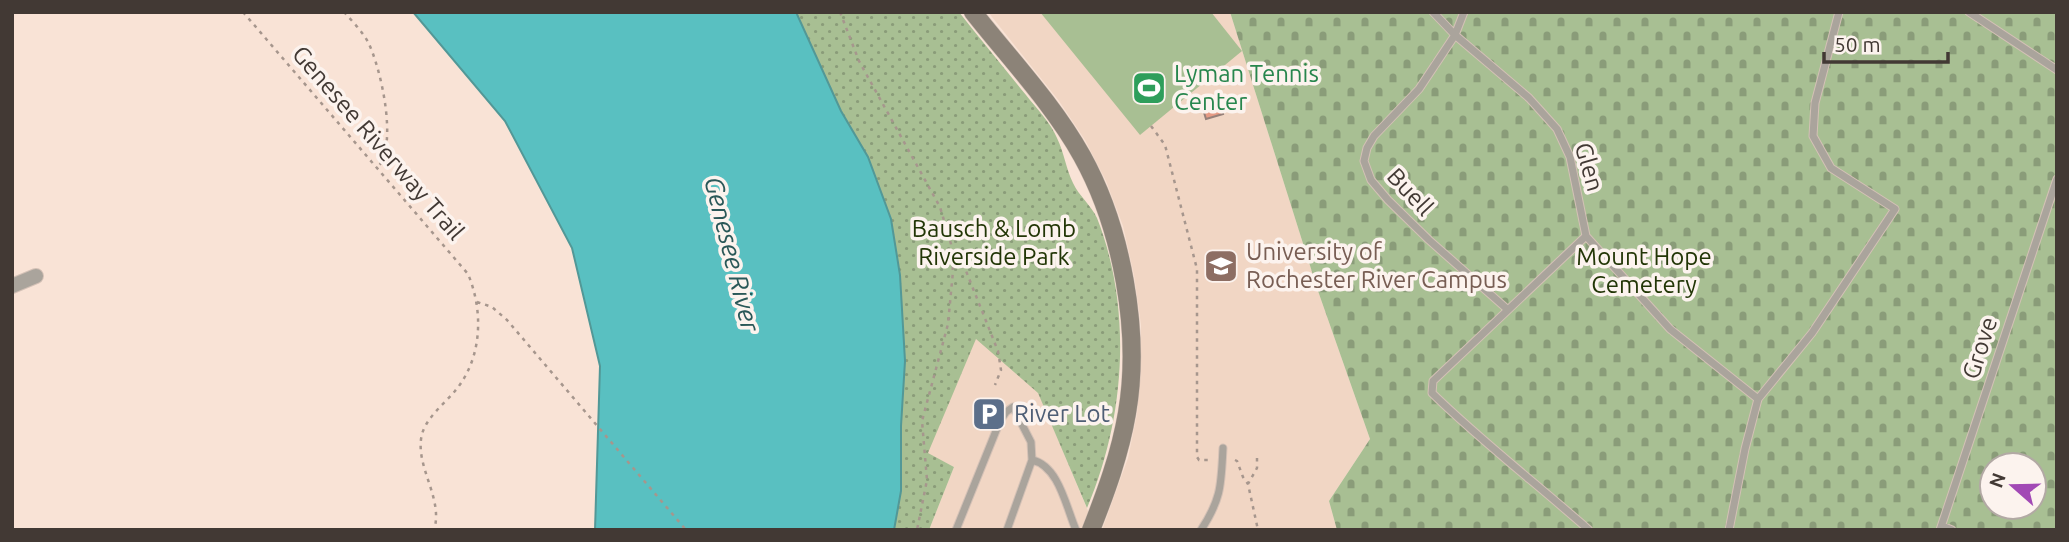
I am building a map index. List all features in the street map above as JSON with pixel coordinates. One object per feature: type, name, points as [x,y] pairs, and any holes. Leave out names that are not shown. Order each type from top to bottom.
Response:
[{"type":"street","points":[[973,12],[1052,111],[1082,157],[1103,205],[1120,257],[1128,304],[1131,351],[1127,410],[1115,465],[1090,527]]},
{"type":"street","points":[[12,286],[36,276]]},
{"type":"lane","name":"Glen","points":[[1433,12],[1455,35],[1529,98],[1557,129],[1570,157],[1586,236]]},
{"type":"lane","name":"Buell","points":[[1464,12],[1455,35],[1419,89],[1374,136],[1367,148],[1364,162],[1371,180],[1388,200],[1507,309]]},
{"type":"lane","points":[[1729,530],[1758,399],[1812,333],[1895,209],[1831,167],[1813,136],[1815,103],[1839,12]]},
{"type":"lane","points":[[1969,12],[2057,70]]},
{"type":"lane","name":"Grove","points":[[1941,528],[2057,179]]},
{"type":"lane","points":[[1589,530],[1463,423],[1432,393],[1433,381],[1586,236],[1670,329],[1758,399]]},
{"type":"lane","points":[[956,530],[1000,421],[1013,407],[1031,442],[1032,460],[1007,530]]},
{"type":"lane","points":[[1201,530],[1219,499],[1223,448]]},
{"type":"lane","points":[[1032,460],[1048,468],[1062,496],[1090,527]]},
{"type":"lane","points":[[1941,528],[1952,530]]},
{"type":"path","name":"Genesee Riverway Trail","points":[[243,12],[468,274],[477,302],[478,328],[471,368],[456,390],[432,416],[422,435],[423,455],[437,514],[434,530]]},
{"type":"path","points":[[344,12],[366,38],[374,56],[384,101],[387,121],[384,156],[377,168]]},
{"type":"path","points":[[840,12],[859,61],[940,207],[950,235],[953,263],[948,324],[922,421],[927,480],[917,530]]},
{"type":"path","points":[[1150,126],[1164,145],[1197,269],[1197,457],[1203,460],[1237,460],[1248,484],[1258,530]]},
{"type":"path","points":[[953,263],[960,264],[966,271],[995,343],[1001,365],[995,385]]},
{"type":"path","points":[[477,302],[492,307],[507,320],[686,530]]},
{"type":"path","points":[[1248,484],[1257,468],[1257,458]]},
{"type":"shaded area","name":"University of Rochester River Campus","points":[[988,12],[1230,12],[1318,291],[1370,439],[1329,501],[1337,530],[1102,530],[1128,458],[1137,414],[1141,325],[1134,275],[1123,226],[1106,181],[1085,140],[1059,101]]},
{"type":"shaded area","name":"River Lot","points":[[976,338],[1038,392],[1096,530],[929,530],[954,467],[927,453]]},
{"type":"green space","name":"Bausch & Lomb Riverside Park","points":[[796,12],[959,12],[1054,132],[1073,183],[1097,218],[1116,290],[1120,327],[1120,364],[1110,438],[1087,508],[1038,393],[976,339],[928,453],[954,467],[929,530],[894,530],[901,491],[905,361],[900,275],[868,157],[841,111]]},
{"type":"green space","name":"Lyman Tennis Center","points":[[1040,12],[1211,12],[1242,51],[1140,135]]},
{"type":"green space","name":"Mount Hope Cemetery","points":[[1230,12],[2057,12],[2057,530],[1337,530],[1329,501],[1370,439],[1318,291]]},
{"type":"water","name":"Genesee River","points":[[413,12],[796,12],[841,111],[868,157],[891,219],[900,275],[905,361],[901,491],[894,530],[595,530],[600,366],[572,248],[505,121]]},
{"type":"building","points":[[1219,101],[1223,114],[1206,119],[1202,106]]},
{"type":"place","name":"Lyman Tennis Center","points":[[1149,88]]},
{"type":"place","name":"University of Rochester River Campus","points":[[1221,266]]},
{"type":"place","name":"River Lot","points":[[989,414]]}]
